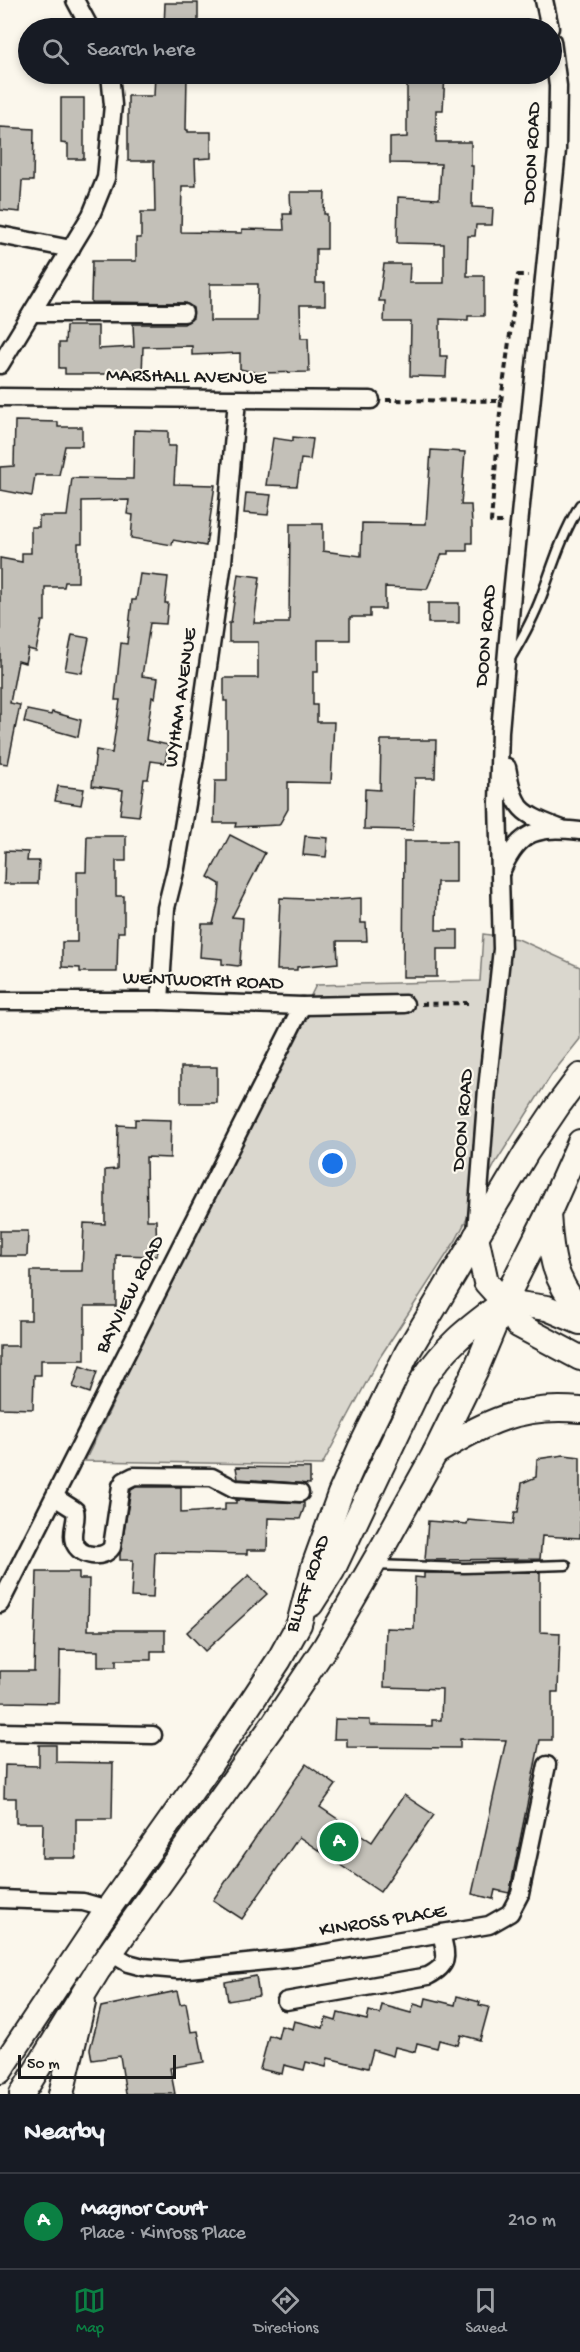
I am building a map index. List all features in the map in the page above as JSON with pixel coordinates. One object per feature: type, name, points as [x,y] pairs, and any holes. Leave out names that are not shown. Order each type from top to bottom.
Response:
[{"type":"main road","name":"BLUFF ROAD","points":[[0,2071],[279,1660],[299,1624],[314,1566],[340,1494],[407,1353],[526,1153],[580,1076]]},
{"type":"main road","name":"BLUFF ROAD","points":[[22,2094],[87,1986],[273,1725],[325,1647],[435,1453],[580,1142]]},
{"type":"main road","points":[[548,1214],[556,1272],[562,1287],[580,1310]]},
{"type":"main road","points":[[476,1236],[486,1282],[504,1302],[518,1325],[580,1359]]},
{"type":"main road","points":[[299,1624],[332,1571],[422,1381],[440,1355],[457,1337],[504,1302],[547,1308],[580,1322]]},
{"type":"main road","points":[[435,1453],[479,1427],[517,1412],[559,1407],[580,1410]]},
{"type":"main road","points":[[61,2094],[76,2041],[87,1986]]},
{"type":"street","points":[[75,0],[85,18]]},
{"type":"street","points":[[544,0],[547,18]]},
{"type":"street","points":[[0,365],[91,215],[106,178],[113,105],[111,84]]},
{"type":"street","name":"DOON ROAD","points":[[476,1236],[487,1089],[502,949],[498,804],[500,731],[557,150],[558,84]]},
{"type":"street","points":[[0,235],[71,249]]},
{"type":"street","points":[[32,313],[184,313]]},
{"type":"street","name":"MARSHALL AVENUE","points":[[0,397],[371,400]]},
{"type":"street","name":"WYHAM AVENUE","points":[[160,1001],[166,908],[176,868],[195,757],[223,562],[237,400]]},
{"type":"street","points":[[500,731],[514,800],[522,810],[562,829]]},
{"type":"street","points":[[501,873],[510,852],[526,836],[538,831],[562,829],[580,831]]},
{"type":"street","name":"WENTWORTH ROAD","points":[[0,1001],[160,1001],[302,1006],[405,1004]]},
{"type":"street","name":"BAYVIEW ROAD","points":[[0,1604],[56,1498],[123,1358],[302,1006]]},
{"type":"street","points":[[56,1498],[75,1510],[76,1518],[72,1539],[75,1546],[86,1554],[101,1556],[106,1555],[112,1547],[121,1486],[124,1481],[134,1476],[212,1477],[235,1490],[300,1492]]},
{"type":"street","points":[[0,1732],[153,1735]]},
{"type":"street","name":"KINROSS PLACE","points":[[111,1953],[128,1963],[143,1968],[178,1970],[296,1958],[489,1925],[510,1913],[520,1894],[547,1765]]},
{"type":"street","points":[[0,1899],[83,1902],[108,1909]]},
{"type":"street","points":[[286,2001],[428,1976],[442,1966],[446,1960],[441,1933]]},
{"type":"lane","points":[[506,664],[525,634],[542,596],[564,532],[580,505]]},
{"type":"lane","points":[[373,1565],[464,1568],[566,1564]]},
{"type":"path","points":[[519,522],[492,522],[501,401],[518,275],[544,276]]},
{"type":"path","points":[[371,400],[501,401]]},
{"type":"path","points":[[405,1004],[468,1003]]},
{"type":"shaded area","points":[[483,934],[518,939],[580,967],[580,1039],[552,1074],[496,1162],[456,1240],[380,1357],[322,1465],[85,1461],[316,985],[480,981]]},
{"type":"building","points":[[165,3],[198,3],[198,18],[164,18]]},
{"type":"building","points":[[155,84],[187,84],[186,130],[188,132],[211,132],[211,158],[195,159],[196,186],[182,186],[181,232],[242,233],[242,229],[284,230],[283,214],[291,214],[290,192],[325,192],[327,249],[316,249],[316,283],[325,283],[325,305],[300,305],[301,338],[308,338],[309,372],[258,373],[240,369],[240,353],[192,355],[192,346],[143,347],[142,374],[65,374],[65,368],[59,368],[59,343],[65,343],[66,326],[98,326],[98,349],[134,347],[133,324],[184,324],[193,318],[193,308],[185,303],[91,302],[92,261],[136,261],[136,238],[141,238],[141,212],[155,212],[154,161],[128,161],[128,96],[154,96]],"holes":[[[210,284],[258,284],[257,321],[210,321]]]},
{"type":"building","points":[[407,84],[444,84],[443,110],[436,110],[436,142],[471,142],[472,207],[493,208],[492,225],[476,225],[475,236],[468,236],[467,276],[484,276],[484,316],[468,316],[468,320],[440,319],[440,356],[447,356],[446,377],[410,376],[411,322],[384,322],[385,301],[379,301],[384,264],[410,264],[409,283],[444,283],[444,244],[397,243],[398,197],[439,199],[441,164],[390,163],[390,138],[407,137]]},
{"type":"building","points":[[61,98],[84,98],[84,159],[68,159],[68,144],[61,143]]},
{"type":"building","points":[[0,127],[34,129],[33,181],[22,181],[20,212],[0,210]]},
{"type":"building","points":[[15,421],[58,422],[58,427],[82,427],[82,446],[65,446],[59,475],[35,475],[32,496],[0,490],[0,467],[14,466]]},
{"type":"building","points":[[134,430],[168,431],[168,446],[176,446],[174,484],[215,485],[206,546],[173,540],[172,545],[131,538],[133,515],[127,514],[129,500],[82,501],[82,543],[78,543],[78,582],[65,582],[64,587],[45,587],[45,621],[42,621],[36,651],[28,649],[25,663],[18,661],[10,703],[20,705],[8,764],[0,763],[0,558],[22,562],[22,553],[31,553],[31,527],[39,527],[39,516],[67,516],[72,478],[133,479]]},
{"type":"building","points":[[293,437],[313,439],[310,460],[301,459],[297,486],[266,485],[273,438],[293,441]]},
{"type":"building","points":[[431,450],[465,452],[461,505],[471,505],[472,543],[467,543],[467,551],[448,551],[448,554],[442,554],[427,589],[385,587],[385,609],[370,609],[370,617],[350,617],[350,640],[318,640],[318,672],[313,672],[313,705],[317,705],[317,722],[334,722],[331,783],[288,782],[288,809],[279,825],[235,827],[236,823],[214,823],[215,781],[227,781],[227,701],[224,701],[224,678],[258,678],[258,642],[229,642],[229,623],[231,623],[238,574],[260,577],[254,623],[289,623],[290,524],[323,524],[323,551],[361,556],[362,523],[426,524]]},
{"type":"building","points":[[246,493],[271,495],[268,515],[244,513]]},
{"type":"building","points":[[140,574],[168,577],[165,603],[168,603],[166,624],[150,623],[142,676],[158,678],[155,698],[152,697],[146,740],[168,745],[165,763],[151,761],[148,779],[144,779],[139,816],[120,814],[123,790],[92,786],[96,750],[112,753],[120,700],[115,700],[121,643],[127,644],[132,600],[136,600]]},
{"type":"building","points":[[428,603],[459,603],[459,623],[428,623]]},
{"type":"building","points":[[72,635],[89,638],[82,673],[65,670]]},
{"type":"building","points":[[27,710],[51,715],[52,712],[81,720],[78,737],[24,722]]},
{"type":"building","points":[[381,740],[436,740],[435,778],[415,778],[413,830],[364,829],[365,789],[380,790]]},
{"type":"building","points":[[58,786],[84,789],[81,805],[55,801]]},
{"type":"building","points":[[230,835],[265,853],[232,917],[243,918],[240,965],[238,966],[222,964],[222,959],[200,957],[202,924],[213,924],[219,899],[220,884],[208,877]]},
{"type":"building","points":[[87,836],[126,836],[126,861],[116,861],[116,896],[124,896],[124,932],[118,932],[117,972],[80,972],[80,968],[62,967],[62,942],[77,942],[77,872],[86,872]]},
{"type":"building","points":[[305,836],[328,838],[326,857],[303,855]]},
{"type":"building","points":[[404,841],[456,841],[456,882],[437,882],[436,930],[458,930],[458,949],[437,949],[437,977],[403,977]]},
{"type":"building","points":[[5,851],[28,852],[27,861],[39,861],[38,884],[4,884]]},
{"type":"building","points":[[280,898],[333,900],[361,898],[361,923],[366,923],[367,941],[337,941],[338,963],[297,967],[297,970],[277,970]]},
{"type":"building","points":[[181,1067],[217,1067],[217,1103],[181,1103]]},
{"type":"building","points":[[135,1119],[171,1120],[170,1158],[146,1157],[147,1220],[156,1220],[157,1256],[116,1255],[116,1306],[85,1306],[85,1360],[41,1360],[41,1375],[34,1375],[33,1409],[0,1408],[0,1346],[18,1346],[18,1320],[31,1320],[31,1271],[82,1271],[84,1223],[105,1224],[105,1170],[117,1169],[118,1125],[135,1126]]},
{"type":"building","points":[[0,1231],[28,1231],[27,1256],[0,1256]]},
{"type":"building","points":[[80,1366],[97,1372],[90,1393],[73,1387]]},
{"type":"building","points":[[564,1455],[580,1457],[580,1538],[542,1536],[540,1559],[425,1560],[428,1521],[467,1524],[468,1520],[513,1524],[515,1512],[518,1512],[522,1483],[536,1477],[537,1459]]},
{"type":"building","points":[[236,1467],[310,1468],[310,1484],[238,1479]]},
{"type":"building","points":[[136,1487],[181,1487],[181,1513],[225,1510],[225,1503],[236,1503],[236,1500],[304,1503],[304,1508],[300,1519],[268,1518],[267,1550],[247,1550],[247,1554],[155,1552],[153,1598],[131,1597],[133,1560],[120,1560],[120,1554],[131,1490]]},
{"type":"building","points":[[37,1572],[79,1572],[79,1579],[89,1579],[88,1630],[165,1630],[165,1651],[151,1651],[151,1660],[116,1660],[116,1667],[98,1667],[98,1651],[60,1650],[59,1703],[0,1702],[0,1671],[34,1671]]},
{"type":"building","points":[[540,1572],[540,1632],[560,1633],[558,1692],[552,1692],[552,1740],[540,1740],[509,1893],[495,1890],[493,1899],[472,1894],[506,1740],[460,1739],[460,1748],[347,1747],[347,1739],[334,1739],[335,1719],[370,1720],[370,1725],[432,1726],[432,1720],[441,1720],[442,1689],[384,1687],[386,1628],[414,1629],[415,1577],[424,1578],[424,1573]]},
{"type":"building","points":[[249,1575],[267,1594],[205,1651],[187,1632]]},
{"type":"building","points":[[39,1745],[56,1745],[56,1762],[113,1763],[112,1819],[76,1819],[76,1858],[42,1858],[43,1823],[16,1823],[16,1798],[4,1798],[5,1765],[39,1766]]},
{"type":"building","points":[[306,1764],[336,1785],[320,1807],[372,1842],[404,1795],[434,1815],[380,1892],[299,1837],[242,1919],[213,1900]]},
{"type":"building","points":[[256,1976],[259,1996],[228,2001],[225,1982]]},
{"type":"building","points":[[177,1991],[180,2004],[186,2003],[191,2032],[198,2031],[204,2062],[170,2068],[175,2094],[126,2094],[120,2056],[92,2060],[90,2049],[101,2007]]},
{"type":"building","points":[[457,1996],[480,2002],[479,2005],[489,2007],[480,2040],[461,2035],[458,2045],[439,2040],[437,2048],[417,2043],[415,2052],[395,2047],[393,2056],[373,2050],[368,2068],[328,2058],[326,2067],[306,2062],[304,2070],[284,2065],[282,2074],[260,2069],[269,2035],[278,2038],[281,2026],[292,2029],[294,2021],[323,2028],[326,2018],[336,2021],[338,2013],[367,2020],[369,2011],[380,2014],[382,2005],[411,2013],[414,2004],[424,2007],[426,1998],[455,2005]]},
{"type":"place","name":"Magnor Court","points":[[339,1842]]}]
